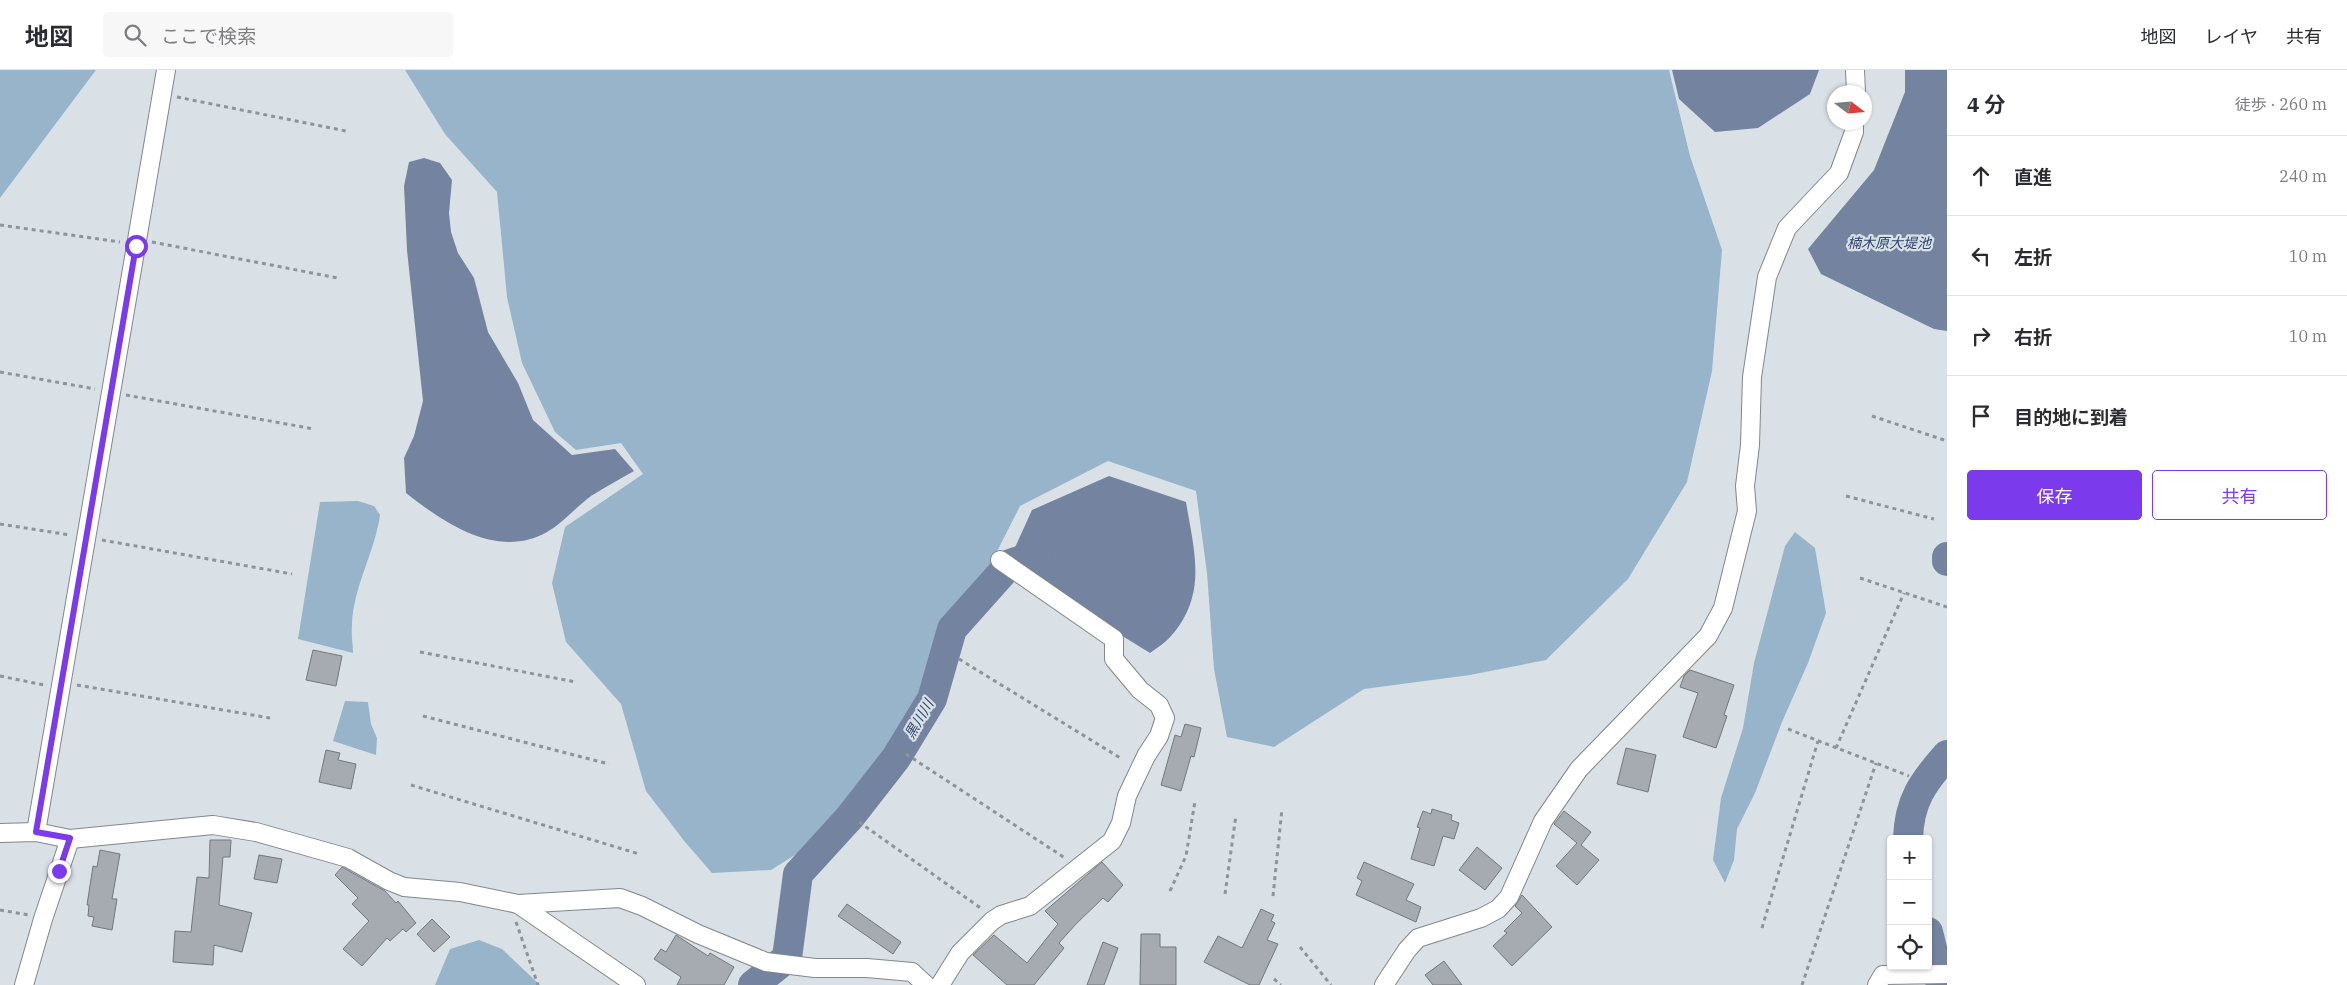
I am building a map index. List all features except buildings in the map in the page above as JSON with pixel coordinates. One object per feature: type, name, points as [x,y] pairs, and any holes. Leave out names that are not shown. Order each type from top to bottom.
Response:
[{"type":"street","points":[[36,832],[166,70]]},
{"type":"street","points":[[1854,70],[1855,85]]},
{"type":"street","points":[[1384,985],[1407,950],[1418,938],[1481,918],[1498,909],[1509,897],[1543,821],[1580,769],[1708,636],[1716,622],[1723,608],[1747,511],[1745,486],[1750,445],[1752,377],[1767,277],[1787,228],[1839,173],[1854,130]]},
{"type":"street","points":[[940,985],[960,953],[1000,915],[1030,906],[1112,841],[1121,824],[1127,796],[1146,756],[1159,736],[1165,718],[1159,706],[1140,690],[1114,659],[1114,639],[1000,560]]},
{"type":"street","points":[[0,832],[36,832],[70,838],[213,825],[256,832],[348,858],[389,881],[404,887],[460,892],[514,903],[620,898],[642,906],[698,934],[766,962],[814,968],[866,968],[912,972],[926,985]]},
{"type":"street","points":[[24,985],[43,919],[70,838]]},
{"type":"street","points":[[514,903],[636,985]]},
{"type":"street","points":[[1877,985],[1883,975],[1947,974]]},
{"type":"path","points":[[175,97],[346,131]]},
{"type":"path","points":[[0,225],[126,243]]},
{"type":"path","points":[[151,242],[338,278]]},
{"type":"path","points":[[0,372],[100,390]]},
{"type":"path","points":[[126,395],[314,429]]},
{"type":"path","points":[[1872,416],[1947,442]]},
{"type":"path","points":[[1846,496],[1934,519]]},
{"type":"path","points":[[0,524],[75,536]]},
{"type":"path","points":[[102,540],[292,574]]},
{"type":"path","points":[[1860,578],[1947,607]]},
{"type":"path","points":[[1836,748],[1904,593]]},
{"type":"path","points":[[420,652],[576,682]]},
{"type":"path","points":[[960,659],[1122,759]]},
{"type":"path","points":[[0,676],[50,686]]},
{"type":"path","points":[[77,685],[270,718]]},
{"type":"path","points":[[423,716],[609,764]]},
{"type":"path","points":[[1788,729],[1909,776]]},
{"type":"path","points":[[1762,928],[1818,741]]},
{"type":"path","points":[[906,754],[1066,859]]},
{"type":"path","points":[[1802,985],[1876,763]]},
{"type":"path","points":[[411,785],[639,854]]},
{"type":"path","points":[[1170,891],[1186,856],[1195,801]]},
{"type":"path","points":[[1273,896],[1282,809]]},
{"type":"path","points":[[1225,894],[1236,815]]},
{"type":"path","points":[[859,822],[988,914]]},
{"type":"path","points":[[514,903],[538,985]]},
{"type":"path","points":[[0,910],[43,919]]},
{"type":"path","points":[[1300,947],[1331,985]]},
{"type":"path","points":[[1274,979],[1281,985]]},
{"type":"shaded area","points":[[0,70],[96,70],[0,198]]},
{"type":"shaded area","points":[[405,70],[1669,70],[1690,156],[1722,250],[1712,371],[1687,482],[1628,579],[1546,660],[1470,675],[1364,689],[1274,747],[1227,737],[1214,669],[1207,573],[1196,491],[1108,461],[1020,506],[986,573],[944,619],[930,688],[878,765],[824,837],[771,870],[712,873],[685,842],[646,791],[621,704],[566,642],[552,583],[565,527],[643,474],[621,443],[576,450],[555,432],[522,363],[507,297],[497,192],[445,134]]},
{"type":"shaded area","points":[[358,501],[374,506],[380,515],[374,542],[353,611],[353,653],[298,639],[320,502]]},
{"type":"shaded area","points":[[1795,532],[1815,548],[1826,613],[1808,663],[1782,722],[1755,793],[1737,829],[1734,860],[1725,883],[1713,860],[1721,798],[1743,728],[1754,663],[1785,546]]},
{"type":"shaded area","points":[[345,701],[368,702],[371,724],[377,738],[376,755],[333,741]]},
{"type":"shaded area","points":[[479,940],[502,949],[540,985],[435,985],[450,949]]},
{"type":"water","points":[[1672,70],[1819,70],[1810,94],[1758,128],[1715,132],[1679,99]]},
{"type":"water","name":"楠木原大堤池","points":[[1905,70],[1947,70],[1947,331],[1934,329],[1821,274],[1808,249],[1874,170],[1905,92]]},
{"type":"water","points":[[424,158],[440,163],[452,180],[449,213],[451,232],[458,253],[474,278],[488,332],[518,383],[533,420],[572,455],[615,449],[634,471],[591,496],[547,532],[528,540],[510,542],[491,540],[472,534],[437,516],[406,493],[404,458],[414,436],[423,401],[407,250],[404,186],[409,162]]},
{"type":"water","points":[[1109,476],[1186,502],[1195,555],[1194,588],[1183,620],[1169,638],[1150,653],[1007,565],[1032,510]]},
{"type":"waterway","name":"黒川川","points":[[753,985],[787,958],[798,874],[850,817],[896,758],[932,699],[952,629],[1010,564],[1034,556],[1037,557]]},
{"type":"waterway","points":[[1908,835],[1914,803],[1924,783],[1947,755]]},
{"type":"waterway","points":[[1932,948],[1941,985]]},
{"type":"route","points":[[59,871],[70,838],[36,832],[136,246]]}]
